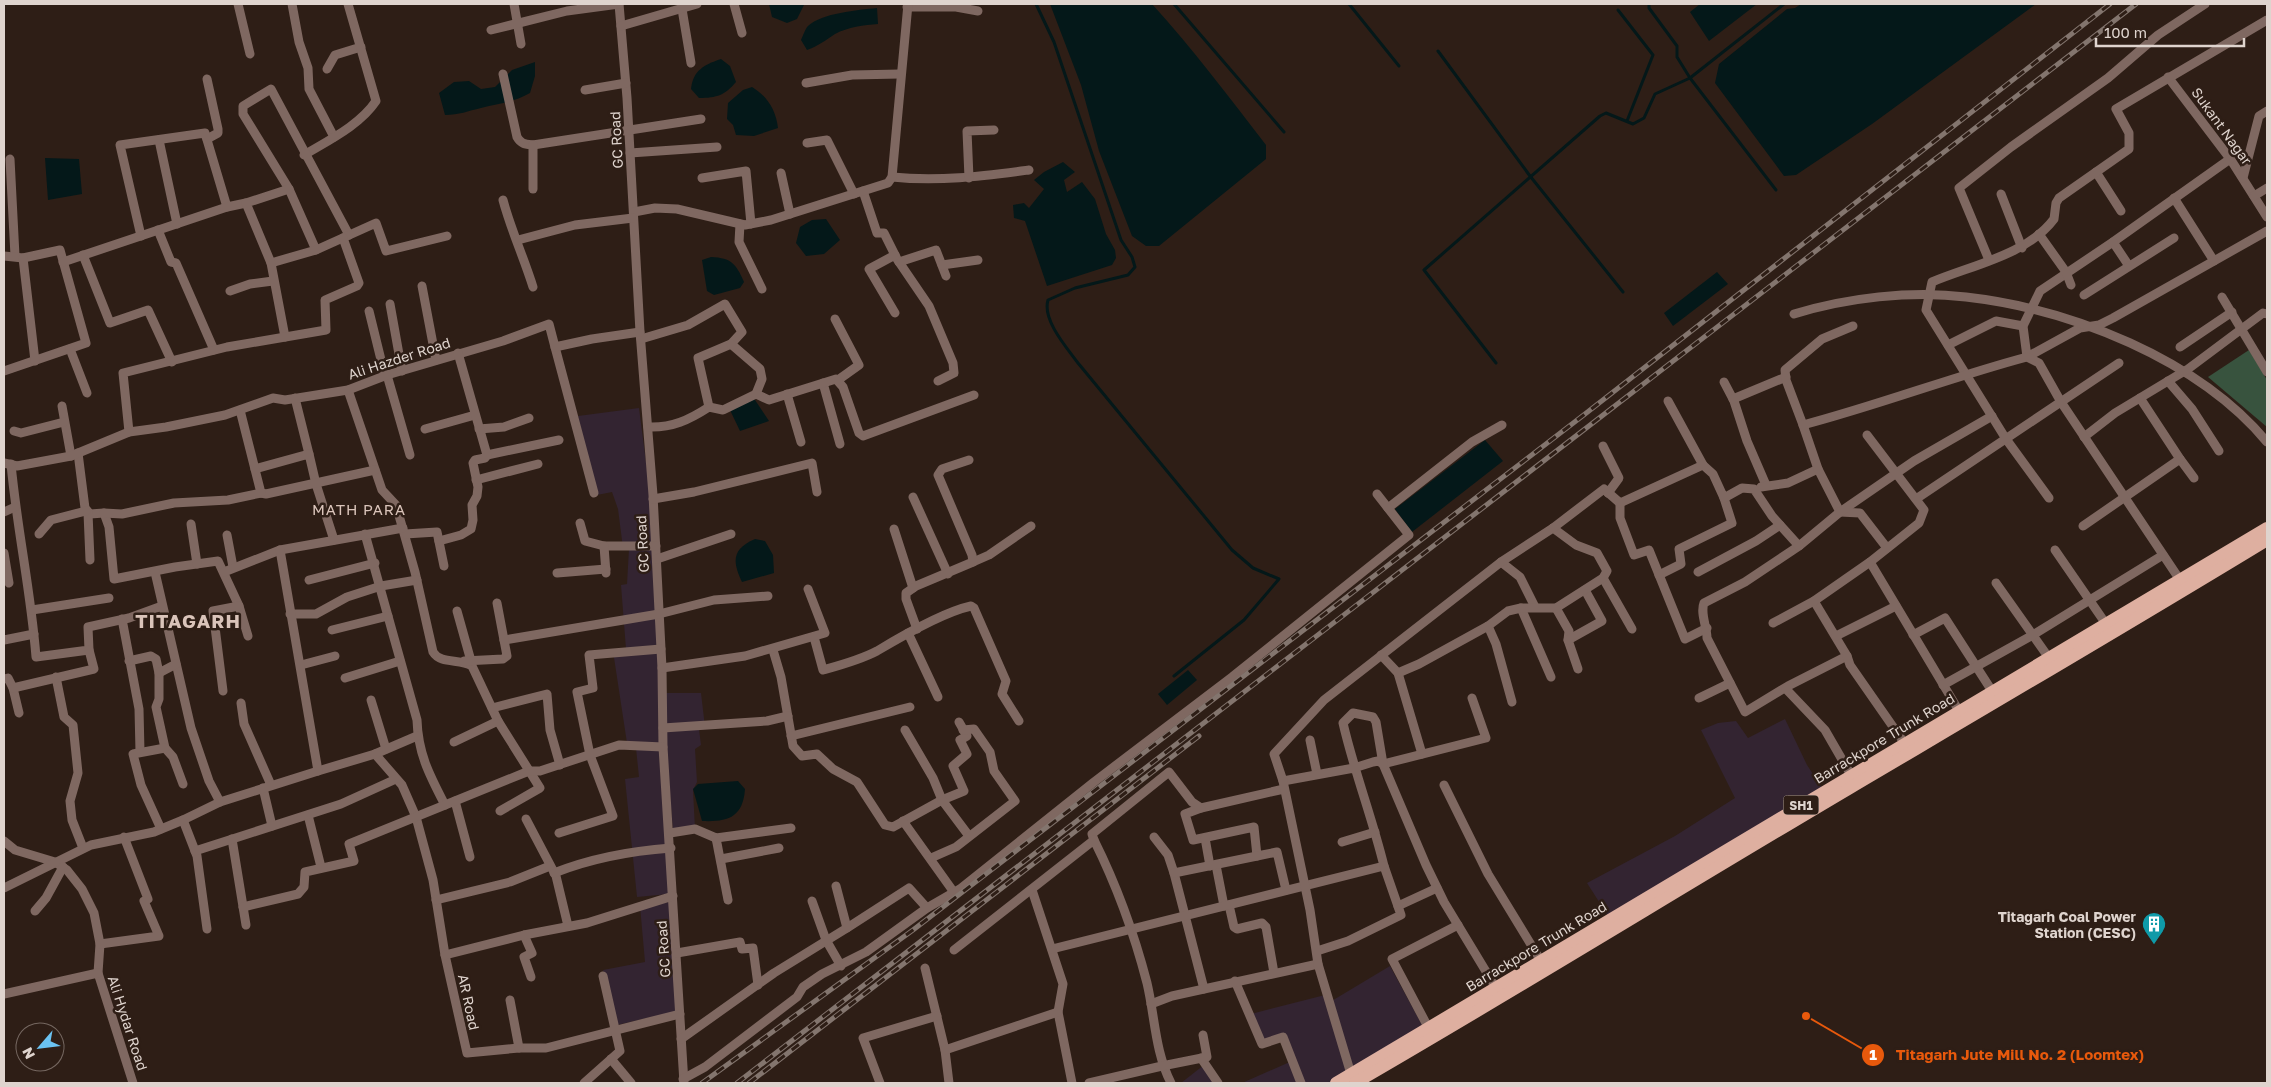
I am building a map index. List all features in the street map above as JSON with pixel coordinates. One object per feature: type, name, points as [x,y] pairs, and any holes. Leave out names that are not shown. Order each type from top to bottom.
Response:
[{"type":"main road","name":"Barrackpore Trunk Road","points":[[1353,1078],[1428,1028],[2267,528]]},
{"type":"main road","name":"Barrackpore Trunk Road","points":[[1336,1083],[1353,1078],[1470,1017],[1643,911],[1964,722],[2267,540]]},
{"type":"street","points":[[238,4],[250,54]]},
{"type":"street","points":[[292,4],[299,42],[308,68],[309,89],[334,137]]},
{"type":"street","points":[[304,155],[334,137],[370,110],[376,101],[348,4]]},
{"type":"street","points":[[514,4],[521,44]]},
{"type":"street","points":[[491,30],[567,11],[619,4]]},
{"type":"street","name":"GC Road","points":[[619,4],[626,83],[633,215],[657,559],[662,668],[663,747],[671,848],[672,896],[678,953],[684,1081]]},
{"type":"street","points":[[621,26],[697,4]]},
{"type":"street","points":[[734,4],[742,33]]},
{"type":"street","points":[[1989,260],[1959,188],[2011,147],[2108,78],[2158,35],[2205,4]]},
{"type":"street","points":[[518,240],[575,225],[633,215],[655,208],[677,209],[740,224],[750,224],[790,214],[888,183],[892,177],[907,5],[956,7],[978,11]]},
{"type":"street","points":[[682,9],[691,63]]},
{"type":"street","points":[[2049,498],[2006,439],[1926,310],[1932,282],[2022,248],[2054,219],[2056,202],[2059,198],[2129,149],[2129,133],[2116,109],[2267,20]]},
{"type":"street","points":[[327,69],[335,55],[361,47]]},
{"type":"street","points":[[503,74],[516,137],[524,144],[533,145],[701,119]]},
{"type":"street","points":[[806,83],[852,75],[900,74]]},
{"type":"street","name":"Sukant Nagar","points":[[2168,77],[2230,159],[2267,217]]},
{"type":"street","points":[[207,79],[218,128],[218,133],[208,140]]},
{"type":"street","points":[[584,90],[626,83]]},
{"type":"street","points":[[129,432],[123,373],[214,350],[326,330],[324,300],[360,283],[346,237],[271,89],[243,106],[243,114],[289,189],[316,250]]},
{"type":"street","points":[[2243,178],[2259,116],[2267,111]]},
{"type":"street","points":[[969,178],[967,131],[994,130]]},
{"type":"street","points":[[140,236],[120,145],[206,133],[227,207]]},
{"type":"street","points":[[159,140],[177,224]]},
{"type":"street","points":[[807,143],[827,140],[854,194]]},
{"type":"street","points":[[533,145],[533,189]]},
{"type":"street","points":[[630,153],[718,147]]},
{"type":"street","points":[[10,158],[19,257],[35,361]]},
{"type":"street","points":[[2027,357],[2024,326],[2040,291],[2230,159]]},
{"type":"street","points":[[892,177],[919,180],[969,178],[1029,170]]},
{"type":"street","points":[[702,178],[746,171],[750,224]]},
{"type":"street","points":[[2096,172],[2121,211]]},
{"type":"street","points":[[781,173],[790,214]]},
{"type":"street","points":[[2254,196],[2267,188]]},
{"type":"street","points":[[63,262],[227,207],[246,204],[289,189]]},
{"type":"street","points":[[863,191],[877,234],[884,233],[897,259],[929,306],[953,363],[954,373],[938,381]]},
{"type":"street","points":[[2000,194],[2022,248]]},
{"type":"street","points":[[2174,198],[2214,261]]},
{"type":"street","points":[[503,200],[508,221],[518,240],[533,287]]},
{"type":"street","points":[[246,204],[271,263],[285,337]]},
{"type":"street","points":[[271,263],[316,250],[376,224],[386,251],[447,236]]},
{"type":"street","points":[[740,224],[739,242],[762,289]]},
{"type":"street","points":[[158,230],[171,262],[176,263],[214,350]]},
{"type":"street","points":[[1803,425],[1848,413],[1966,374],[2027,357],[2080,328],[2099,325],[2113,318],[2267,231]]},
{"type":"street","points":[[2039,234],[2066,272],[2071,285]]},
{"type":"street","points":[[2084,294],[2174,238]]},
{"type":"street","points":[[2113,242],[2129,266]]},
{"type":"street","points":[[4,256],[19,257],[60,250],[86,343],[4,371]]},
{"type":"street","points":[[895,313],[869,269],[897,259],[936,250],[946,276]]},
{"type":"street","points":[[83,255],[110,323],[148,310],[172,362]]},
{"type":"street","points":[[942,265],[978,260]]},
{"type":"street","points":[[230,292],[250,284],[273,281]]},
{"type":"street","points":[[422,286],[436,360]]},
{"type":"street","points":[[1794,314],[1849,301],[1906,296],[1964,296],[2031,309],[2088,327],[2139,347],[2186,371],[2220,397],[2267,442]]},
{"type":"street","points":[[2222,297],[2243,329],[2267,372]]},
{"type":"street","points":[[390,304],[402,371]]},
{"type":"street","points":[[594,493],[555,347],[592,339],[641,336],[688,324],[725,304],[742,332],[731,344],[698,358],[708,408]]},
{"type":"street","points":[[369,311],[410,455]]},
{"type":"street","points":[[2180,347],[2232,312]]},
{"type":"street","points":[[2084,437],[2115,413],[2186,371],[2262,313],[2267,314]]},
{"type":"street","points":[[756,394],[769,400],[838,380],[859,365],[835,319]]},
{"type":"street","points":[[1948,345],[1996,322],[2024,326]]},
{"type":"street","name":"Ali Hazder Road","points":[[7,464],[17,466],[75,454],[129,432],[226,415],[273,398],[285,400],[348,390],[386,375],[504,341],[549,324],[555,347]]},
{"type":"street","points":[[1840,512],[1818,469],[1785,370],[1822,339],[1853,326]]},
{"type":"street","points":[[648,427],[660,428],[686,422],[708,408],[723,410],[756,394],[762,379],[760,369],[731,344]]},
{"type":"street","points":[[70,349],[87,393]]},
{"type":"street","points":[[458,353],[487,455]]},
{"type":"street","points":[[2027,357],[2039,363],[2061,402],[2180,580]]},
{"type":"street","points":[[1916,499],[2119,363]]},
{"type":"street","points":[[1733,399],[1786,376]]},
{"type":"street","points":[[838,380],[843,387],[859,433],[863,436],[974,395]]},
{"type":"street","points":[[2168,381],[2192,408],[2219,451]]},
{"type":"street","points":[[1724,382],[1733,399],[1747,441],[1766,485]]},
{"type":"street","points":[[823,383],[840,444]]},
{"type":"street","points":[[348,390],[382,490],[396,505],[417,580],[433,652],[440,660],[467,661],[505,658],[507,653],[497,603]]},
{"type":"street","points":[[787,394],[801,442]]},
{"type":"street","points":[[295,398],[316,484],[334,540]]},
{"type":"street","points":[[2140,398],[2180,460],[2194,478]]},
{"type":"street","points":[[1659,575],[1681,564],[1679,549],[1732,523],[1724,498],[1713,474],[1703,465],[1668,401]]},
{"type":"street","points":[[62,406],[64,422],[75,454],[87,512],[90,560]]},
{"type":"street","points":[[240,410],[261,493]]},
{"type":"street","points":[[425,429],[476,415]]},
{"type":"street","points":[[1847,656],[1788,686],[1786,689],[1745,712],[1707,638],[1707,628],[1702,609],[1704,603],[1744,582],[1798,546],[1840,512],[1896,473],[1992,416]]},
{"type":"street","points":[[479,429],[504,427],[528,418]]},
{"type":"street","points":[[14,431],[21,433],[64,422]]},
{"type":"street","points":[[1388,508],[1472,442],[1502,425]]},
{"type":"street","points":[[1773,623],[1814,600],[1870,562],[1919,522],[1924,510],[1867,435]]},
{"type":"street","points":[[439,541],[461,535],[471,529],[473,520],[472,505],[477,496],[473,463],[475,460],[484,458],[487,455],[559,440]]},
{"type":"street","points":[[1603,446],[1620,478],[1608,493]]},
{"type":"street","points":[[255,469],[309,454]]},
{"type":"street","points":[[969,460],[942,470],[938,475],[972,555],[973,562]]},
{"type":"street","points":[[2083,526],[2180,460]]},
{"type":"street","points":[[653,499],[694,492],[812,463],[817,492]]},
{"type":"street","points":[[7,464],[32,610],[36,657],[89,650]]},
{"type":"street","points":[[476,480],[538,464]]},
{"type":"street","points":[[1620,503],[1703,465]]},
{"type":"street","points":[[1724,498],[1742,488],[1754,490],[1766,485],[1788,483],[1818,469]]},
{"type":"street","points":[[39,534],[51,520],[87,512],[122,514],[174,503],[228,500],[261,493],[273,493],[375,470]]},
{"type":"street","points":[[1353,1078],[1318,964],[1317,951],[1283,785],[1274,754],[1324,700],[1501,562],[1553,528],[1604,489],[1620,503]]},
{"type":"street","points":[[1754,490],[1798,546]]},
{"type":"street","points":[[684,1081],[797,997],[803,987],[822,974],[866,952],[927,908],[960,888],[1094,782],[1232,677],[1409,535],[1377,494]]},
{"type":"street","points":[[913,497],[948,574]]},
{"type":"street","points":[[1620,503],[1620,518],[1634,554],[1649,550],[1685,639],[1707,628]]},
{"type":"street","points":[[4,512],[15,508]]},
{"type":"street","points":[[1840,512],[1860,514],[1887,548]]},
{"type":"street","points":[[104,513],[110,527],[114,579],[218,561],[239,606],[248,636]]},
{"type":"street","points":[[580,523],[585,540],[604,546],[656,546]]},
{"type":"street","points":[[191,524],[197,564]]},
{"type":"street","points":[[1698,572],[1756,541],[1780,525]]},
{"type":"street","points":[[938,697],[913,631],[906,593],[913,588],[989,555],[1031,526]]},
{"type":"street","points":[[1398,673],[1419,664],[1488,626],[1508,612],[1521,608],[1556,608],[1604,578],[1607,570],[1597,554],[1576,545],[1553,528]]},
{"type":"street","points":[[894,529],[913,588]]},
{"type":"street","points":[[224,572],[280,550],[365,534],[404,531],[437,532],[444,566]]},
{"type":"street","points":[[365,534],[375,564],[417,720],[417,736],[424,763],[445,805]]},
{"type":"street","points":[[657,559],[731,534]]},
{"type":"street","points":[[227,535],[233,567]]},
{"type":"street","points":[[557,573],[606,571],[604,546]]},
{"type":"street","points":[[280,550],[290,614],[302,665],[318,771]]},
{"type":"street","points":[[2055,550],[2106,624]]},
{"type":"street","points":[[4,553],[10,583]]},
{"type":"street","points":[[1943,686],[2033,635],[2091,600],[2115,582],[2163,554]]},
{"type":"street","points":[[1501,562],[1520,576],[1535,607]]},
{"type":"street","points":[[1870,562],[1958,711]]},
{"type":"street","points":[[309,580],[375,564]]},
{"type":"street","points":[[156,572],[162,606],[191,728],[209,781],[220,802]]},
{"type":"street","points":[[1604,578],[1632,629]]},
{"type":"street","points":[[290,614],[316,614],[347,597],[381,586],[417,580]]},
{"type":"street","points":[[1996,582],[2049,658]]},
{"type":"street","points":[[662,668],[772,650],[825,634],[808,589]]},
{"type":"street","points":[[1568,640],[1602,622],[1585,590]]},
{"type":"street","points":[[504,640],[660,614],[714,600],[768,596]]},
{"type":"street","points":[[32,610],[109,598]]},
{"type":"street","points":[[1814,600],[1836,636],[1850,665],[1905,744]]},
{"type":"street","points":[[13,688],[94,669],[89,650],[88,627],[122,619],[162,606]]},
{"type":"street","points":[[223,691],[212,611],[239,606]]},
{"type":"street","points":[[814,637],[823,670],[859,659],[913,631],[968,606],[974,608],[1006,681],[1002,694],[1019,721]]},
{"type":"street","points":[[1836,636],[1896,606]]},
{"type":"street","points":[[1521,608],[1551,677]]},
{"type":"street","points":[[1556,608],[1569,631],[1568,640],[1578,670]]},
{"type":"street","points":[[457,611],[467,661],[475,670],[498,721],[540,788],[500,811]]},
{"type":"street","points":[[332,630],[388,616]]},
{"type":"street","points":[[1913,634],[1945,618],[1992,691]]},
{"type":"street","points":[[122,619],[128,661],[139,709],[140,752]]},
{"type":"street","points":[[1488,626],[1496,644],[1512,702]]},
{"type":"street","points":[[4,640],[34,634]]},
{"type":"street","points":[[559,833],[613,816],[590,755],[577,692],[593,688],[589,655],[661,649]]},
{"type":"street","points":[[772,650],[781,677],[791,736],[796,752],[802,756],[817,754],[833,769],[857,782],[885,826],[893,827],[942,800],[964,791],[952,766],[967,754],[960,740],[967,736],[961,726],[974,729],[990,752],[994,771],[1015,801],[956,847],[930,858]]},
{"type":"street","points":[[1381,654],[1398,673],[1422,754]]},
{"type":"street","points":[[128,661],[153,656],[156,658],[159,699],[156,707],[165,748],[174,757],[183,784]]},
{"type":"street","points":[[302,665],[336,656]]},
{"type":"street","points":[[345,678],[400,661]]},
{"type":"street","points":[[158,673],[176,664]]},
{"type":"street","points":[[4,679],[8,678],[13,688],[19,713]]},
{"type":"street","points":[[56,678],[64,717],[73,725],[78,773],[70,802],[72,820],[83,848]]},
{"type":"street","points":[[1699,698],[1730,683]]},
{"type":"street","points":[[1786,689],[1825,730],[1851,775]]},
{"type":"street","points":[[492,708],[547,694],[550,730],[560,765]]},
{"type":"street","points":[[1257,856],[1254,827],[1193,840],[1185,814],[1317,774],[1354,768],[1378,761],[1383,764],[1486,738],[1472,698]]},
{"type":"street","points":[[371,700],[386,749]]},
{"type":"street","points":[[241,703],[244,724],[267,787],[272,826]]},
{"type":"street","points":[[791,736],[910,707]]},
{"type":"street","points":[[1317,951],[1348,941],[1401,915],[1354,768],[1343,723],[1353,713],[1373,717],[1376,722],[1383,764],[1437,888],[1496,988]]},
{"type":"street","points":[[663,728],[767,721],[788,716]]},
{"type":"street","points":[[454,742],[498,721]]},
{"type":"street","points":[[905,730],[933,778],[942,800],[970,836]]},
{"type":"street","points":[[4,888],[59,865],[83,848],[161,829],[220,802],[375,754],[417,736]]},
{"type":"street","points":[[1310,740],[1317,774]]},
{"type":"street","points":[[243,907],[298,894],[304,887],[305,872],[354,861],[349,844],[529,771],[540,771],[619,746],[663,747]]},
{"type":"street","points":[[161,829],[141,785],[133,754],[165,748]]},
{"type":"street","name":"AR Road","points":[[375,754],[402,786],[416,816],[433,880],[445,955],[467,1053],[519,1048],[546,1048],[680,1014]]},
{"type":"street","points":[[1171,1083],[1162,1066],[1150,1004],[1125,908],[1092,834],[1169,772],[1192,802],[1201,808]]},
{"type":"street","points":[[195,851],[341,804],[396,779]]},
{"type":"street","points":[[1444,784],[1488,874],[1541,961]]},
{"type":"street","points":[[455,801],[470,857]]},
{"type":"street","points":[[308,815],[321,867]]},
{"type":"street","points":[[526,819],[552,870],[568,926]]},
{"type":"street","points":[[183,820],[195,851],[207,929]]},
{"type":"street","points":[[903,822],[953,891]]},
{"type":"street","points":[[670,833],[695,829],[716,838],[791,828]]},
{"type":"street","points":[[1342,842],[1375,832]]},
{"type":"street","points":[[100,944],[159,936],[144,901],[148,899],[124,837]]},
{"type":"street","points":[[1154,837],[1168,855],[1174,873],[1204,988]]},
{"type":"street","points":[[716,838],[728,900]]},
{"type":"street","points":[[1205,838],[1234,927],[1238,929],[1262,923],[1266,927],[1274,973]]},
{"type":"street","points":[[232,839],[246,925]]},
{"type":"street","points":[[954,950],[1094,840]]},
{"type":"street","points":[[4,841],[8,849],[59,865]]},
{"type":"street","points":[[436,900],[597,858],[671,848]]},
{"type":"street","points":[[721,858],[780,848]]},
{"type":"street","points":[[1174,873],[1277,852],[1286,890]]},
{"type":"street","points":[[35,911],[46,898],[59,865]]},
{"type":"street","name":"Ali Hydar Road","points":[[59,865],[82,889],[94,913],[100,944],[98,973],[133,1083]]},
{"type":"street","points":[[1052,949],[1384,866]]},
{"type":"street","points":[[836,886],[847,928]]},
{"type":"street","points":[[681,1039],[758,985],[909,888],[927,908]]},
{"type":"street","points":[[1398,906],[1437,888]]},
{"type":"street","points":[[1032,890],[1064,984],[1058,1012],[1072,1083]]},
{"type":"street","points":[[445,955],[524,935],[587,923],[672,896]]},
{"type":"street","points":[[812,901],[826,940],[841,966]]},
{"type":"street","points":[[1428,1028],[1392,959],[1458,926]]},
{"type":"street","points":[[524,935],[532,953],[524,957],[531,977]]},
{"type":"street","points":[[678,953],[740,942],[742,949],[753,948],[758,985]]},
{"type":"street","points":[[1150,1004],[1204,988],[1318,964]]},
{"type":"street","points":[[925,968],[945,1050],[949,1083]]},
{"type":"street","points":[[4,994],[98,973]]},
{"type":"street","points":[[584,1083],[620,1051],[603,976]]},
{"type":"street","points":[[1236,982],[1262,1044],[1282,1037],[1301,1083]]},
{"type":"street","points":[[510,1000],[519,1048]]},
{"type":"street","points":[[945,1050],[1058,1012]]},
{"type":"street","points":[[880,1083],[863,1038],[936,1016]]},
{"type":"street","points":[[1089,1083],[1208,1057],[1203,1035]]},
{"type":"street","points":[[1201,1058],[1218,1083]]},
{"type":"street","points":[[611,1059],[631,1083]]},
{"type":"shaded area","points":[[769,4],[804,5],[797,19],[787,23],[772,17]]},
{"type":"shaded area","points":[[1050,4],[1152,4],[1196,56],[1266,145],[1266,159],[1159,246],[1146,246],[1132,236],[1099,151],[1081,85]]},
{"type":"shaded area","points":[[1700,4],[1757,4],[1709,41],[1690,12]]},
{"type":"shaded area","points":[[1801,4],[2036,4],[1872,124],[1796,175],[1784,176],[1715,83],[1719,64],[1787,9],[1795,8]]},
{"type":"shaded area","points":[[877,8],[878,24],[845,30],[807,50],[801,40],[808,26],[822,18],[841,13]]},
{"type":"shaded area","points":[[721,59],[730,66],[736,82],[720,95],[699,98],[691,89],[694,77],[700,69]]},
{"type":"shaded area","points":[[535,62],[535,76],[530,93],[506,102],[459,114],[445,115],[439,93],[454,82],[469,81],[481,89],[495,87],[512,70]]},
{"type":"shaded area","points":[[752,87],[770,104],[778,128],[754,136],[736,135],[733,125],[727,119],[728,103],[743,90]]},
{"type":"shaded area","points":[[45,158],[79,159],[82,194],[48,200]]},
{"type":"shaded area","points":[[1063,162],[1075,172],[1064,180],[1067,192],[1082,182],[1095,199],[1106,234],[1115,250],[1116,258],[1112,265],[1047,286],[1025,221],[1014,218],[1013,205],[1024,203],[1029,208],[1044,189],[1034,180],[1044,172]]},
{"type":"shaded area","points":[[826,219],[840,240],[824,254],[806,256],[796,243],[800,227],[812,220]]},
{"type":"shaded area","points":[[711,257],[724,259],[736,266],[744,282],[740,288],[714,295],[707,291],[702,260]]},
{"type":"shaded area","points":[[1717,272],[1728,284],[1673,326],[1664,313]]},
{"type":"shaded area","points":[[753,397],[769,421],[740,431],[730,410]]},
{"type":"shaded area","points":[[639,408],[650,493],[659,666],[659,744],[627,743],[613,651],[626,649],[621,585],[627,584],[629,549],[623,548],[618,509],[612,492],[597,495],[578,416]]},
{"type":"shaded area","points":[[1485,440],[1503,461],[1412,532],[1395,509]]},
{"type":"shaded area","points":[[755,539],[765,541],[773,555],[774,573],[742,582],[737,568],[736,556],[742,547]]},
{"type":"shaded area","points":[[1188,670],[1197,680],[1167,705],[1158,694]]},
{"type":"shaded area","points":[[666,693],[701,693],[705,727],[699,729],[701,745],[695,749],[697,782],[693,790],[695,829],[673,831],[666,747]]},
{"type":"shaded area","points":[[1785,719],[1807,765],[1827,795],[1612,922],[1587,883],[1675,836],[1735,798],[1701,730],[1718,723],[1736,721],[1748,738]]},
{"type":"shaded area","points":[[636,748],[659,749],[669,894],[637,897],[625,779],[639,777]]},
{"type":"shaded area","points":[[738,781],[745,789],[744,799],[737,812],[726,819],[702,821],[693,789],[698,784]]},
{"type":"shaded area","points":[[669,902],[678,1011],[617,1025],[603,970],[645,962],[640,906]]},
{"type":"shaded area","points":[[1390,966],[1427,1034],[1356,1077],[1330,1002]]},
{"type":"shaded area","points":[[1325,995],[1349,1081],[1345,1083],[1242,1083],[1292,1061],[1283,1035],[1264,1042],[1251,1014]]},
{"type":"shaded area","points":[[1204,1065],[1215,1083],[1181,1083]]},
{"type":"green space","points":[[2249,350],[2267,380],[2267,427],[2208,377]]},
{"type":"waterway","points":[[1036,4],[1054,42],[1121,240],[1132,257],[1135,267],[1128,275],[1075,288],[1048,300],[1047,308],[1052,325],[1078,363],[1232,550],[1253,568],[1279,579],[1244,620],[1174,676]]},
{"type":"waterway","points":[[1174,4],[1284,132]]},
{"type":"waterway","points":[[1349,4],[1399,66]]},
{"type":"waterway","points":[[1649,4],[1649,8],[1677,46],[1677,57],[1690,78],[1776,190]]},
{"type":"waterway","points":[[1496,363],[1424,270],[1600,116],[1606,113],[1633,124],[1644,118],[1655,94],[1690,78],[1784,4]]},
{"type":"waterway","points":[[1618,10],[1653,55],[1627,121]]},
{"type":"waterway","points":[[1438,51],[1530,176],[1623,292]]},
{"type":"railway","points":[[702,1083],[913,930],[1585,414],[2110,4]]},
{"type":"railway","points":[[737,1083],[2136,4]]},
{"type":"railway","points":[[749,1083],[1199,736]]},
{"type":"place","name":"Titagarh Coal Power Station (CESC)","points":[[2154,945]]},
{"type":"place","name":"Titagarh Jute Mill No. 2 (Loomtex)","points":[[1806,1016]]},
{"type":"district","name":"MATH PARA","points":[[359,509]]},
{"type":"district","name":"TITAGARH","points":[[188,620]]}]
